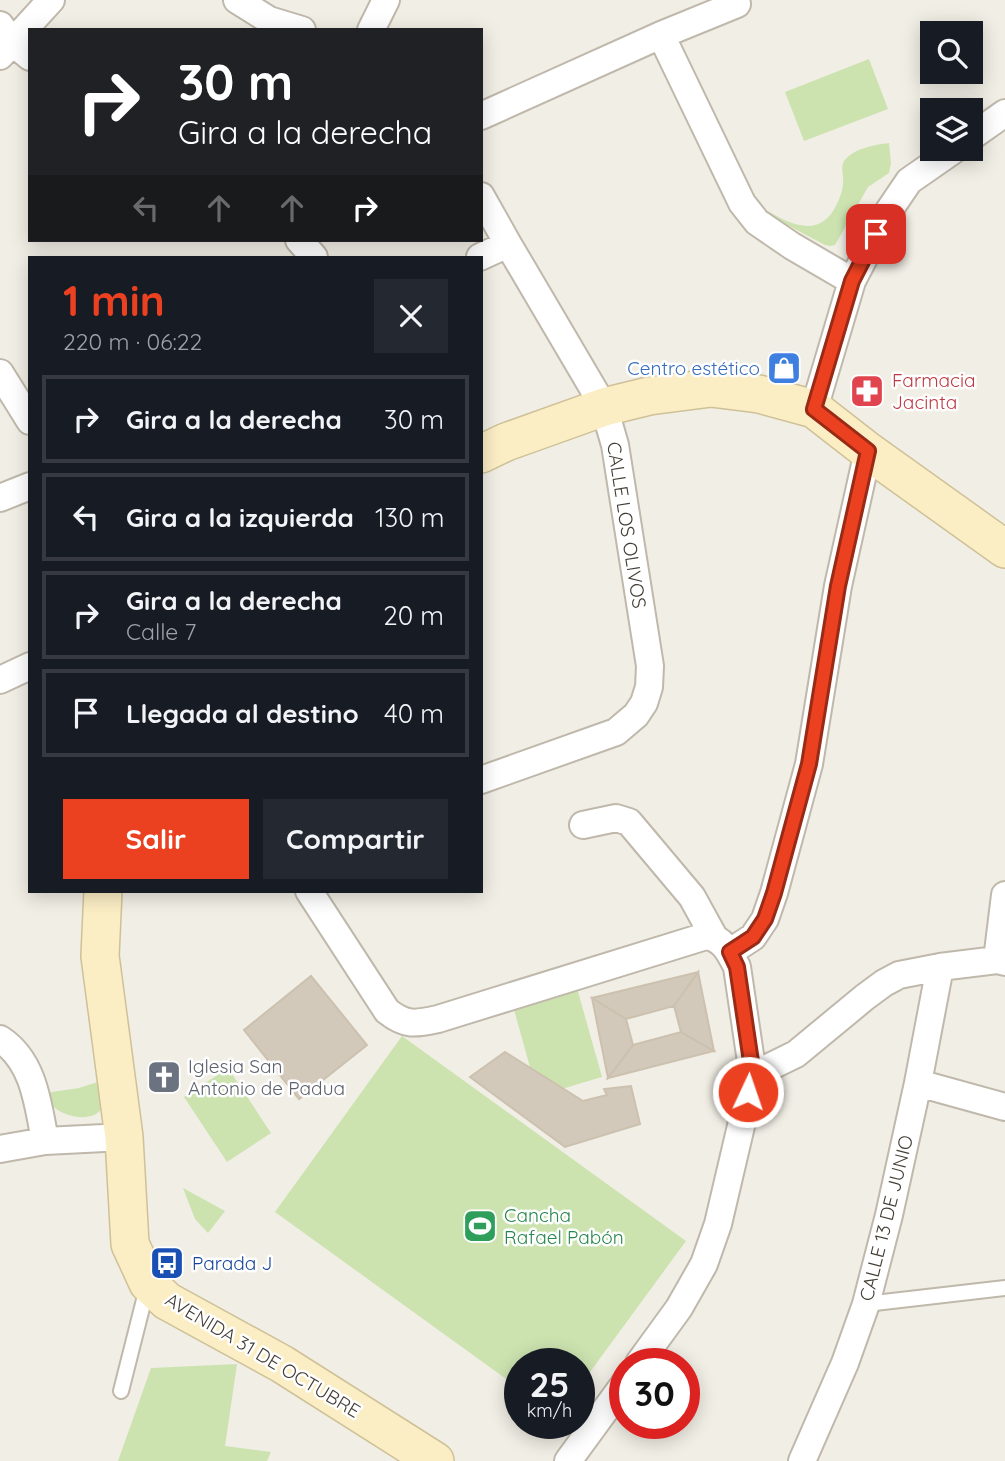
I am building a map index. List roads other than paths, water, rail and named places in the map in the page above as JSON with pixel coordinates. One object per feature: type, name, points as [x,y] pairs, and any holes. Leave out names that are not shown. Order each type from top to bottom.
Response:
[{"type":"main road","points":[[483,453],[506,442],[604,407],[649,396],[711,388],[759,394],[814,409],[1005,549]]},
{"type":"main road","name":"AVENIDA 31 DE OCTUBRE","points":[[103,893],[100,956],[124,1137],[130,1244],[148,1283],[167,1301],[282,1364],[435,1461]]},
{"type":"street","points":[[10,45],[51,0]]},
{"type":"street","points":[[237,0],[269,20],[295,28]]},
{"type":"street","points":[[372,28],[386,0]]},
{"type":"street","points":[[483,115],[660,35],[737,4]]},
{"type":"street","points":[[660,35],[742,203],[757,222],[852,281]]},
{"type":"street","points":[[983,129],[1005,113]]},
{"type":"street","points":[[814,409],[852,281],[888,212],[909,181],[938,161]]},
{"type":"street","name":"CALLE LOS OLIVOS","points":[[483,200],[604,407],[615,445],[650,666],[649,687],[644,703],[636,715],[616,732],[483,778]]},
{"type":"street","points":[[301,242],[313,256]]},
{"type":"street","points":[[482,256],[508,244]]},
{"type":"street","points":[[0,373],[28,418]]},
{"type":"street","points":[[310,893],[387,1011],[400,1021],[420,1023],[694,939],[706,936],[722,945],[753,937],[765,919],[774,893],[809,764],[838,586],[868,451]]},
{"type":"street","points":[[0,498],[28,487]]},
{"type":"street","points":[[0,680],[28,667]]},
{"type":"street","points":[[583,825],[616,818],[629,822],[692,897],[737,967],[753,1075],[718,1224],[704,1265],[679,1308],[650,1348]]},
{"type":"street","points":[[753,1075],[796,1054],[884,983],[899,975],[940,967],[1001,961],[1005,895]]},
{"type":"street","name":"CALLE 13 DE JUNIO","points":[[802,1461],[845,1363],[866,1304],[918,1083],[940,967]]},
{"type":"street","points":[[0,1038],[11,1046],[24,1064],[37,1097],[45,1141]]},
{"type":"street","points":[[918,1083],[1005,1107]]},
{"type":"street","points":[[0,1149],[45,1141],[124,1137]]},
{"type":"street","points":[[568,1461],[609,1405]]},
{"type":"lane","points":[[121,1391],[148,1283]]},
{"type":"lane","points":[[866,1304],[1005,1289]]},
{"type":"place","name":"Centro estético","points":[[784,368]]},
{"type":"place","name":"Farmacia Jacinta","points":[[867,391]]},
{"type":"place","name":"Iglesia San Antonio de Padua","points":[[164,1077]]},
{"type":"place","name":"Cancha Rafael Pabón","points":[[480,1226]]},
{"type":"place","name":"Parada J","points":[[167,1263]]}]
